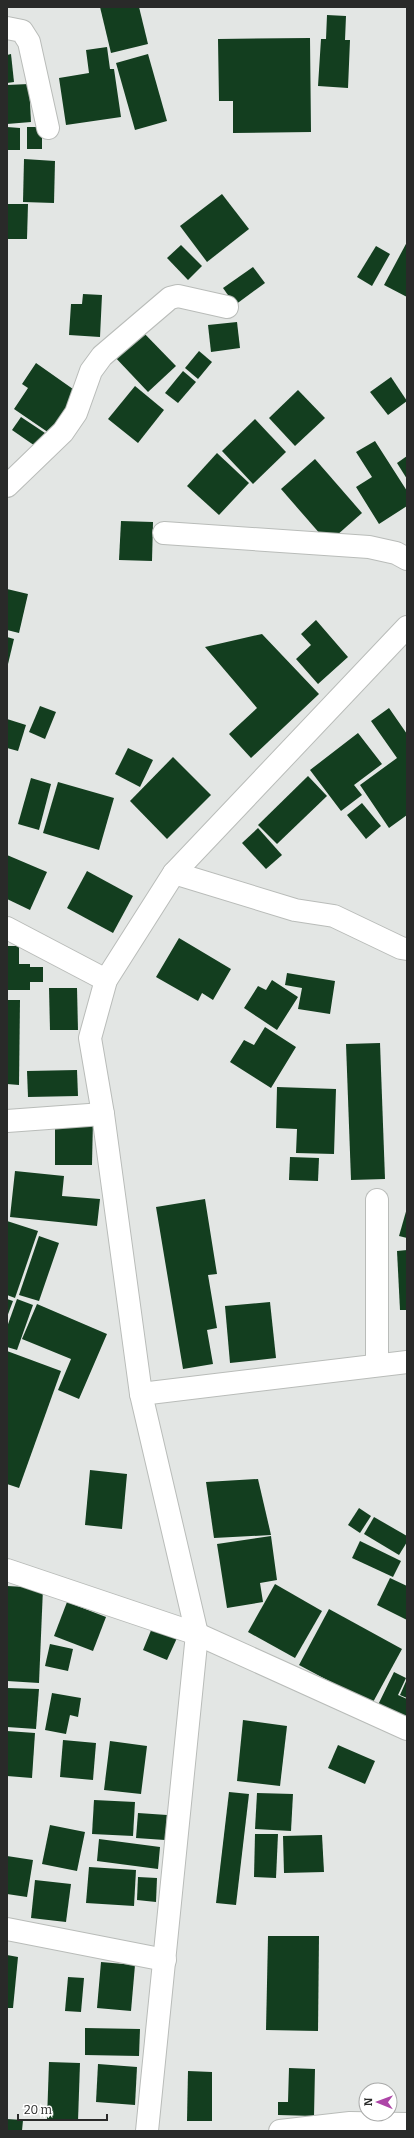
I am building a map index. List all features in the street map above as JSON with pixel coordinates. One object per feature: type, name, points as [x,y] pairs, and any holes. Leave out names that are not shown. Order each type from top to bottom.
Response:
[{"type":"street","points":[[7,28],[22,32],[29,42],[48,128]]},
{"type":"street","points":[[7,486],[63,432],[76,413],[91,371],[102,356],[170,298],[178,296],[227,307]]},
{"type":"street","points":[[164,533],[368,547],[396,553],[407,559]]},
{"type":"street","points":[[147,2131],[197,1634],[141,1394],[103,1114],[90,1038],[106,980],[174,873],[407,627]]},
{"type":"street","points":[[174,873],[295,910],[334,916],[401,948],[407,949]]},
{"type":"street","points":[[7,928],[106,980]]},
{"type":"street","points":[[7,1120],[103,1114]]},
{"type":"street","points":[[377,1200],[377,1364]]},
{"type":"street","points":[[141,1394],[377,1364],[407,1362]]},
{"type":"street","points":[[7,1570],[197,1634],[407,1729]]},
{"type":"street","points":[[7,1929],[165,1960]]},
{"type":"street","points":[[280,2131],[350,2123],[407,2124]]},
{"type":"building","points":[[100,7],[139,7],[148,44],[111,53]]},
{"type":"building","points":[[327,15],[346,16],[345,40],[350,40],[348,88],[318,86],[321,39],[326,39]]},
{"type":"building","points":[[310,38],[311,132],[233,133],[233,101],[219,101],[218,39]]},
{"type":"building","points":[[107,47],[110,69],[114,69],[121,117],[66,125],[59,78],[89,73],[86,50]]},
{"type":"building","points":[[11,54],[14,82],[7,83],[7,55]]},
{"type":"building","points":[[148,54],[167,121],[135,130],[116,63]]},
{"type":"building","points":[[29,84],[31,122],[7,124],[7,85]]},
{"type":"building","points":[[7,127],[20,128],[20,150],[7,150]]},
{"type":"building","points":[[27,127],[42,127],[42,149],[27,149]]},
{"type":"building","points":[[24,159],[55,161],[54,203],[23,202]]},
{"type":"building","points":[[222,194],[249,229],[207,262],[180,226]]},
{"type":"building","points":[[7,204],[28,204],[27,239],[7,239]]},
{"type":"building","points":[[407,242],[407,297],[384,285]]},
{"type":"building","points":[[181,245],[202,266],[188,280],[167,258]]},
{"type":"building","points":[[376,246],[390,254],[372,286],[357,277]]},
{"type":"building","points":[[253,267],[265,283],[235,305],[223,288]]},
{"type":"building","points":[[83,294],[102,295],[100,337],[69,335],[71,304],[82,304]]},
{"type":"building","points":[[237,322],[240,348],[211,352],[208,325]]},
{"type":"building","points":[[140,329],[176,366],[148,392],[113,355]]},
{"type":"building","points":[[199,351],[212,362],[198,379],[185,368]]},
{"type":"building","points":[[36,363],[80,394],[52,435],[14,409],[28,388],[22,384]]},
{"type":"building","points":[[183,371],[196,382],[178,403],[165,393]]},
{"type":"building","points":[[391,377],[407,401],[388,415],[370,392]]},
{"type":"building","points":[[135,386],[164,410],[138,443],[108,419]]},
{"type":"building","points":[[298,390],[325,418],[295,446],[269,418]]},
{"type":"building","points":[[21,417],[48,435],[38,448],[12,430]]},
{"type":"building","points":[[255,419],[286,452],[253,484],[222,451]]},
{"type":"building","points":[[375,441],[407,491],[407,506],[379,524],[356,487],[372,477],[356,452]]},
{"type":"building","points":[[217,453],[249,483],[219,515],[187,486]]},
{"type":"building","points":[[407,456],[407,479],[397,463]]},
{"type":"building","points":[[315,459],[362,513],[328,543],[281,489]]},
{"type":"building","points":[[121,521],[153,522],[152,561],[119,560]]},
{"type":"building","points":[[7,589],[28,594],[19,633],[7,630]]},
{"type":"building","points":[[316,620],[348,657],[318,684],[296,659],[311,645],[301,634]]},
{"type":"building","points":[[262,634],[319,694],[251,758],[229,734],[257,708],[205,647]]},
{"type":"building","points":[[7,637],[14,639],[8,664],[7,664]]},
{"type":"building","points":[[40,706],[56,712],[45,739],[29,732]]},
{"type":"building","points":[[389,708],[407,734],[407,815],[389,828],[360,785],[397,758],[371,721]]},
{"type":"building","points":[[7,719],[26,725],[18,751],[7,748]]},
{"type":"building","points":[[358,733],[382,764],[354,785],[362,795],[341,811],[310,770]]},
{"type":"building","points":[[128,748],[153,760],[140,787],[115,774]]},
{"type":"building","points":[[173,757],[211,795],[167,839],[130,801]]},
{"type":"building","points":[[308,776],[327,796],[277,844],[258,825]]},
{"type":"building","points":[[31,778],[51,784],[39,830],[18,824]]},
{"type":"building","points":[[58,782],[114,798],[99,850],[43,833]]},
{"type":"building","points":[[362,803],[381,826],[366,839],[347,815]]},
{"type":"building","points":[[258,828],[282,855],[266,869],[242,843]]},
{"type":"building","points":[[7,855],[47,872],[30,910],[7,899]]},
{"type":"building","points":[[87,871],[133,896],[113,933],[67,908]]},
{"type":"building","points":[[179,938],[231,969],[213,1000],[202,993],[198,1001],[156,977]]},
{"type":"building","points":[[7,946],[19,946],[19,964],[30,964],[30,967],[43,967],[43,982],[30,982],[30,990],[7,990]]},
{"type":"building","points":[[287,973],[335,981],[330,1014],[298,1009],[302,988],[285,985]]},
{"type":"building","points":[[272,980],[298,997],[277,1030],[244,1008],[258,986],[266,990]]},
{"type":"building","points":[[49,988],[77,988],[78,1030],[50,1030]]},
{"type":"building","points":[[7,1000],[20,1000],[19,1085],[7,1084]]},
{"type":"building","points":[[265,1027],[296,1047],[271,1088],[230,1062],[244,1040],[254,1045]]},
{"type":"building","points":[[380,1043],[385,1179],[351,1180],[346,1044]]},
{"type":"building","points":[[77,1070],[78,1096],[28,1097],[27,1071]]},
{"type":"building","points":[[277,1087],[336,1089],[334,1154],[296,1153],[297,1129],[276,1128]]},
{"type":"building","points":[[55,1118],[93,1118],[92,1165],[55,1165]]},
{"type":"building","points":[[290,1157],[319,1158],[318,1181],[289,1180]]},
{"type":"building","points":[[15,1171],[64,1176],[62,1196],[100,1199],[97,1226],[10,1217]]},
{"type":"building","points":[[205,1199],[217,1274],[208,1275],[217,1328],[207,1330],[213,1364],[183,1369],[156,1207]]},
{"type":"building","points":[[407,1208],[407,1238],[399,1236]]},
{"type":"building","points":[[7,1221],[38,1231],[15,1298],[7,1295]]},
{"type":"building","points":[[39,1236],[59,1243],[39,1301],[19,1295]]},
{"type":"building","points":[[407,1250],[407,1310],[400,1310],[397,1251]]},
{"type":"building","points":[[7,1299],[13,1301],[7,1317]]},
{"type":"building","points":[[17,1299],[33,1305],[17,1350],[7,1347],[7,1327]]},
{"type":"building","points":[[270,1302],[276,1358],[230,1363],[225,1306]]},
{"type":"building","points":[[37,1304],[107,1334],[79,1399],[58,1390],[71,1359],[22,1339]]},
{"type":"building","points":[[7,1351],[61,1371],[19,1488],[7,1484]]},
{"type":"building","points":[[90,1470],[127,1474],[122,1529],[85,1525]]},
{"type":"building","points":[[258,1479],[271,1535],[214,1538],[206,1482]]},
{"type":"building","points":[[359,1508],[371,1516],[360,1533],[348,1525]]},
{"type":"building","points":[[374,1517],[407,1536],[407,1542],[399,1555],[364,1534]]},
{"type":"building","points":[[271,1536],[277,1580],[260,1583],[263,1602],[227,1608],[217,1544]]},
{"type":"building","points":[[360,1541],[401,1561],[393,1577],[352,1558]]},
{"type":"building","points":[[390,1578],[407,1586],[407,1620],[377,1605]]},
{"type":"building","points":[[275,1584],[322,1611],[295,1658],[248,1632]]},
{"type":"building","points":[[7,1586],[43,1588],[39,1683],[7,1681]]},
{"type":"building","points":[[67,1602],[106,1617],[93,1651],[54,1636]]},
{"type":"building","points":[[329,1609],[402,1649],[372,1704],[299,1665]]},
{"type":"building","points":[[152,1628],[177,1638],[167,1660],[143,1650]]},
{"type":"building","points":[[50,1644],[73,1649],[68,1671],[45,1666]]},
{"type":"building","points":[[394,1672],[406,1678],[398,1695],[407,1699],[407,1724],[376,1709]]},
{"type":"building","points":[[407,1679],[407,1698],[400,1695]]},
{"type":"building","points":[[7,1688],[39,1689],[36,1729],[7,1727]]},
{"type":"building","points":[[52,1693],[81,1698],[78,1717],[70,1715],[66,1734],[45,1730]]},
{"type":"building","points":[[243,1720],[287,1726],[280,1786],[237,1781]]},
{"type":"building","points":[[7,1731],[35,1733],[32,1778],[7,1776]]},
{"type":"building","points":[[63,1740],[96,1743],[93,1780],[60,1777]]},
{"type":"building","points":[[110,1741],[147,1746],[141,1794],[104,1790]]},
{"type":"building","points":[[338,1745],[375,1761],[365,1784],[328,1768]]},
{"type":"building","points":[[229,1792],[249,1794],[236,1905],[216,1903]]},
{"type":"building","points":[[257,1793],[293,1794],[291,1831],[255,1829]]},
{"type":"building","points":[[94,1800],[135,1802],[133,1836],[92,1834]]},
{"type":"building","points":[[138,1813],[167,1815],[165,1840],[136,1838]]},
{"type":"building","points":[[50,1825],[85,1832],[77,1871],[42,1864]]},
{"type":"building","points":[[255,1834],[278,1834],[276,1878],[254,1877]]},
{"type":"building","points":[[322,1835],[324,1872],[284,1873],[283,1836]]},
{"type":"building","points":[[99,1839],[160,1847],[158,1869],[97,1861]]},
{"type":"building","points":[[7,1856],[33,1860],[27,1897],[7,1894]]},
{"type":"building","points":[[89,1867],[136,1870],[134,1906],[86,1903]]},
{"type":"building","points":[[138,1877],[157,1878],[156,1902],[137,1900]]},
{"type":"building","points":[[35,1880],[71,1884],[66,1922],[31,1918]]},
{"type":"building","points":[[268,1936],[319,1936],[318,2031],[266,2030]]},
{"type":"building","points":[[7,1955],[18,1957],[13,2008],[7,2008]]},
{"type":"building","points":[[101,1962],[135,1965],[131,2011],[97,2008]]},
{"type":"building","points":[[68,1977],[84,1978],[81,2012],[65,2011]]},
{"type":"building","points":[[85,2028],[140,2029],[139,2056],[85,2055]]},
{"type":"building","points":[[49,2062],[80,2063],[78,2121],[47,2120]]},
{"type":"building","points":[[98,2064],[137,2067],[135,2105],[96,2102]]},
{"type":"building","points":[[289,2068],[315,2069],[314,2116],[278,2115],[278,2102],[288,2102]]},
{"type":"building","points":[[188,2071],[212,2072],[212,2121],[187,2121]]},
{"type":"building","points":[[7,2119],[23,2120],[22,2131],[7,2131]]}]
